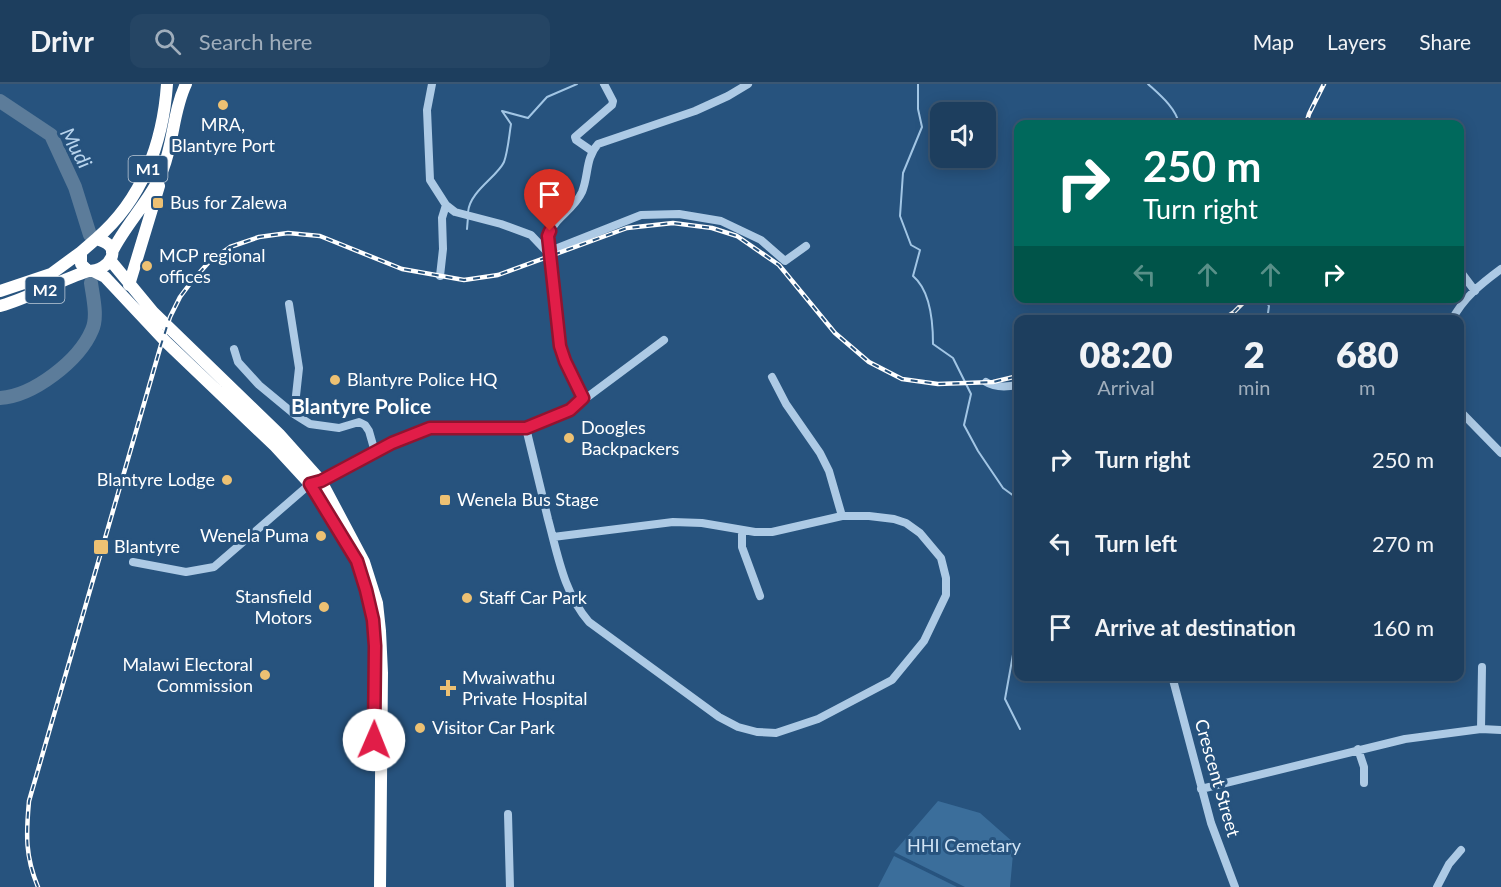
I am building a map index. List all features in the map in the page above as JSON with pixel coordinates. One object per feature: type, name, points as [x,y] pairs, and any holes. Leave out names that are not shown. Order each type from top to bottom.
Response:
[{"type":"highway","name":"M1","points":[[96,239],[117,217],[145,175],[162,129],[167,84]]},
{"type":"highway","name":"M1","points":[[111,256],[163,171],[172,139],[178,101],[186,84]]},
{"type":"highway","points":[[129,285],[163,171]]},
{"type":"highway","points":[[374,887],[375,646],[373,620],[357,561],[316,483],[166,342],[105,277],[81,264],[81,252],[96,239],[107,242],[111,256],[129,285],[153,312],[279,434],[316,483],[364,562],[377,603],[382,673],[380,887]]},
{"type":"highway","name":"M2","points":[[0,291],[45,277],[81,252]]},
{"type":"highway","points":[[91,271],[101,268],[111,256]]},
{"type":"highway","name":"M2","points":[[0,306],[91,271]]},
{"type":"street","points":[[432,84],[427,110],[430,180],[446,205],[455,212],[501,224],[531,235],[550,253]]},
{"type":"street","points":[[592,151],[575,137],[612,105],[613,101],[604,84]]},
{"type":"street","points":[[583,398],[560,346],[548,236],[581,193],[589,156],[598,144],[610,138],[694,111],[748,84]]},
{"type":"street","points":[[440,276],[443,249],[442,218],[446,205]]},
{"type":"street","points":[[550,253],[641,215],[679,214],[721,221],[761,240],[785,261],[806,246]]},
{"type":"street","points":[[1464,302],[1501,269]]},
{"type":"street","points":[[1464,277],[1474,291]]},
{"type":"street","points":[[289,304],[299,368],[294,414]]},
{"type":"street","points":[[133,562],[186,572],[214,567],[316,483],[375,452],[430,428],[526,428],[570,410],[583,398],[664,340]]},
{"type":"street","points":[[234,349],[238,362],[259,385],[294,414],[310,424],[339,428],[359,422],[369,431],[375,452]]},
{"type":"street","points":[[772,377],[786,404],[820,453],[829,471],[842,516]]},
{"type":"street","points":[[986,382],[992,386],[1014,385]]},
{"type":"street","points":[[1464,415],[1501,453]]},
{"type":"street","points":[[526,428],[553,537],[566,584],[576,607],[589,622],[719,717],[738,727],[757,732],[776,733],[818,719],[892,680],[924,641],[946,595],[946,578],[941,558],[920,533],[906,523],[894,519],[842,516],[772,532],[742,531],[702,523],[673,522],[553,537]]},
{"type":"street","points":[[742,531],[742,547],[760,596]]},
{"type":"street","points":[[1481,729],[1482,667]]},
{"type":"street","name":"Crescent Street","points":[[1173,681],[1201,789],[1223,859],[1235,887]]},
{"type":"street","points":[[1201,789],[1405,739],[1481,729],[1501,730]]},
{"type":"street","points":[[1358,749],[1364,767],[1364,783]]},
{"type":"street","points":[[508,814],[510,887]]},
{"type":"street","points":[[1437,887],[1449,864],[1461,850]]},
{"type":"green space","name":"HHI Cemetary","points":[[938,801],[980,813],[1014,843],[1010,887],[965,887],[894,852]]},
{"type":"green space","points":[[894,856],[957,887],[878,887]]},
{"type":"waterway","points":[[468,212],[473,197],[504,162],[511,124],[502,111],[528,118],[547,97],[577,84]]},
{"type":"waterway","points":[[918,84],[918,109],[922,127],[903,173],[900,216],[911,245],[920,250],[913,276],[919,282],[927,298],[933,344],[953,358],[971,394],[964,425],[1003,488],[1014,496]]},
{"type":"waterway","points":[[1148,84],[1171,107],[1178,120]]},
{"type":"waterway","name":"Mudi","points":[[0,101],[51,135],[75,187],[90,235]]},
{"type":"waterway","points":[[467,229],[468,217]]},
{"type":"waterway","name":"Mudi","points":[[0,398],[26,391],[54,375],[86,342],[95,319],[91,283]]},
{"type":"waterway","points":[[1267,303],[1269,306],[1268,315]]},
{"type":"waterway","points":[[1014,649],[1005,699],[1020,729]]},
{"type":"railway","points":[[1307,120],[1324,84]]},
{"type":"railway","points":[[38,887],[28,845],[29,801],[161,345],[170,317],[180,297],[209,262],[230,247],[259,237],[288,233],[320,236],[402,269],[464,280],[498,275],[627,228],[673,223],[712,228],[737,236],[779,265],[835,333],[869,362],[902,379],[938,384],[993,382],[1014,377]]},
{"type":"railway","points":[[1230,315],[1243,303]]},
{"type":"place","name":"MRA, Blantyre Port","points":[[223,105]]},
{"type":"place","name":"Bus for Zalewa","points":[[158,203]]},
{"type":"place","name":"MCP regional offices","points":[[147,266]]},
{"type":"place","name":"Blantyre Police HQ","points":[[335,380]]},
{"type":"place","name":"Doogles Backpackers","points":[[569,438]]},
{"type":"place","name":"Blantyre Lodge","points":[[227,480]]},
{"type":"place","name":"Wenela Bus Stage","points":[[445,500]]},
{"type":"place","name":"Wenela Puma","points":[[321,536]]},
{"type":"place","name":"Blantyre","points":[[101,547]]},
{"type":"place","name":"Staff Car Park","points":[[467,598]]},
{"type":"place","name":"Stansfield Motors","points":[[324,607]]},
{"type":"place","name":"Malawi Electoral Commission","points":[[265,675]]},
{"type":"place","name":"Mwaiwathu Private Hospital","points":[[448,688]]},
{"type":"place","name":"Visitor Car Park","points":[[420,728]]},
{"type":"district","name":"Blantyre Police","points":[[361,407]]},
{"type":"route","points":[[374,740],[375,646],[373,620],[366,590],[357,561],[310,484],[321,481],[410,435],[430,428],[526,428],[570,410],[583,398],[560,346],[548,236],[550,231]]}]
